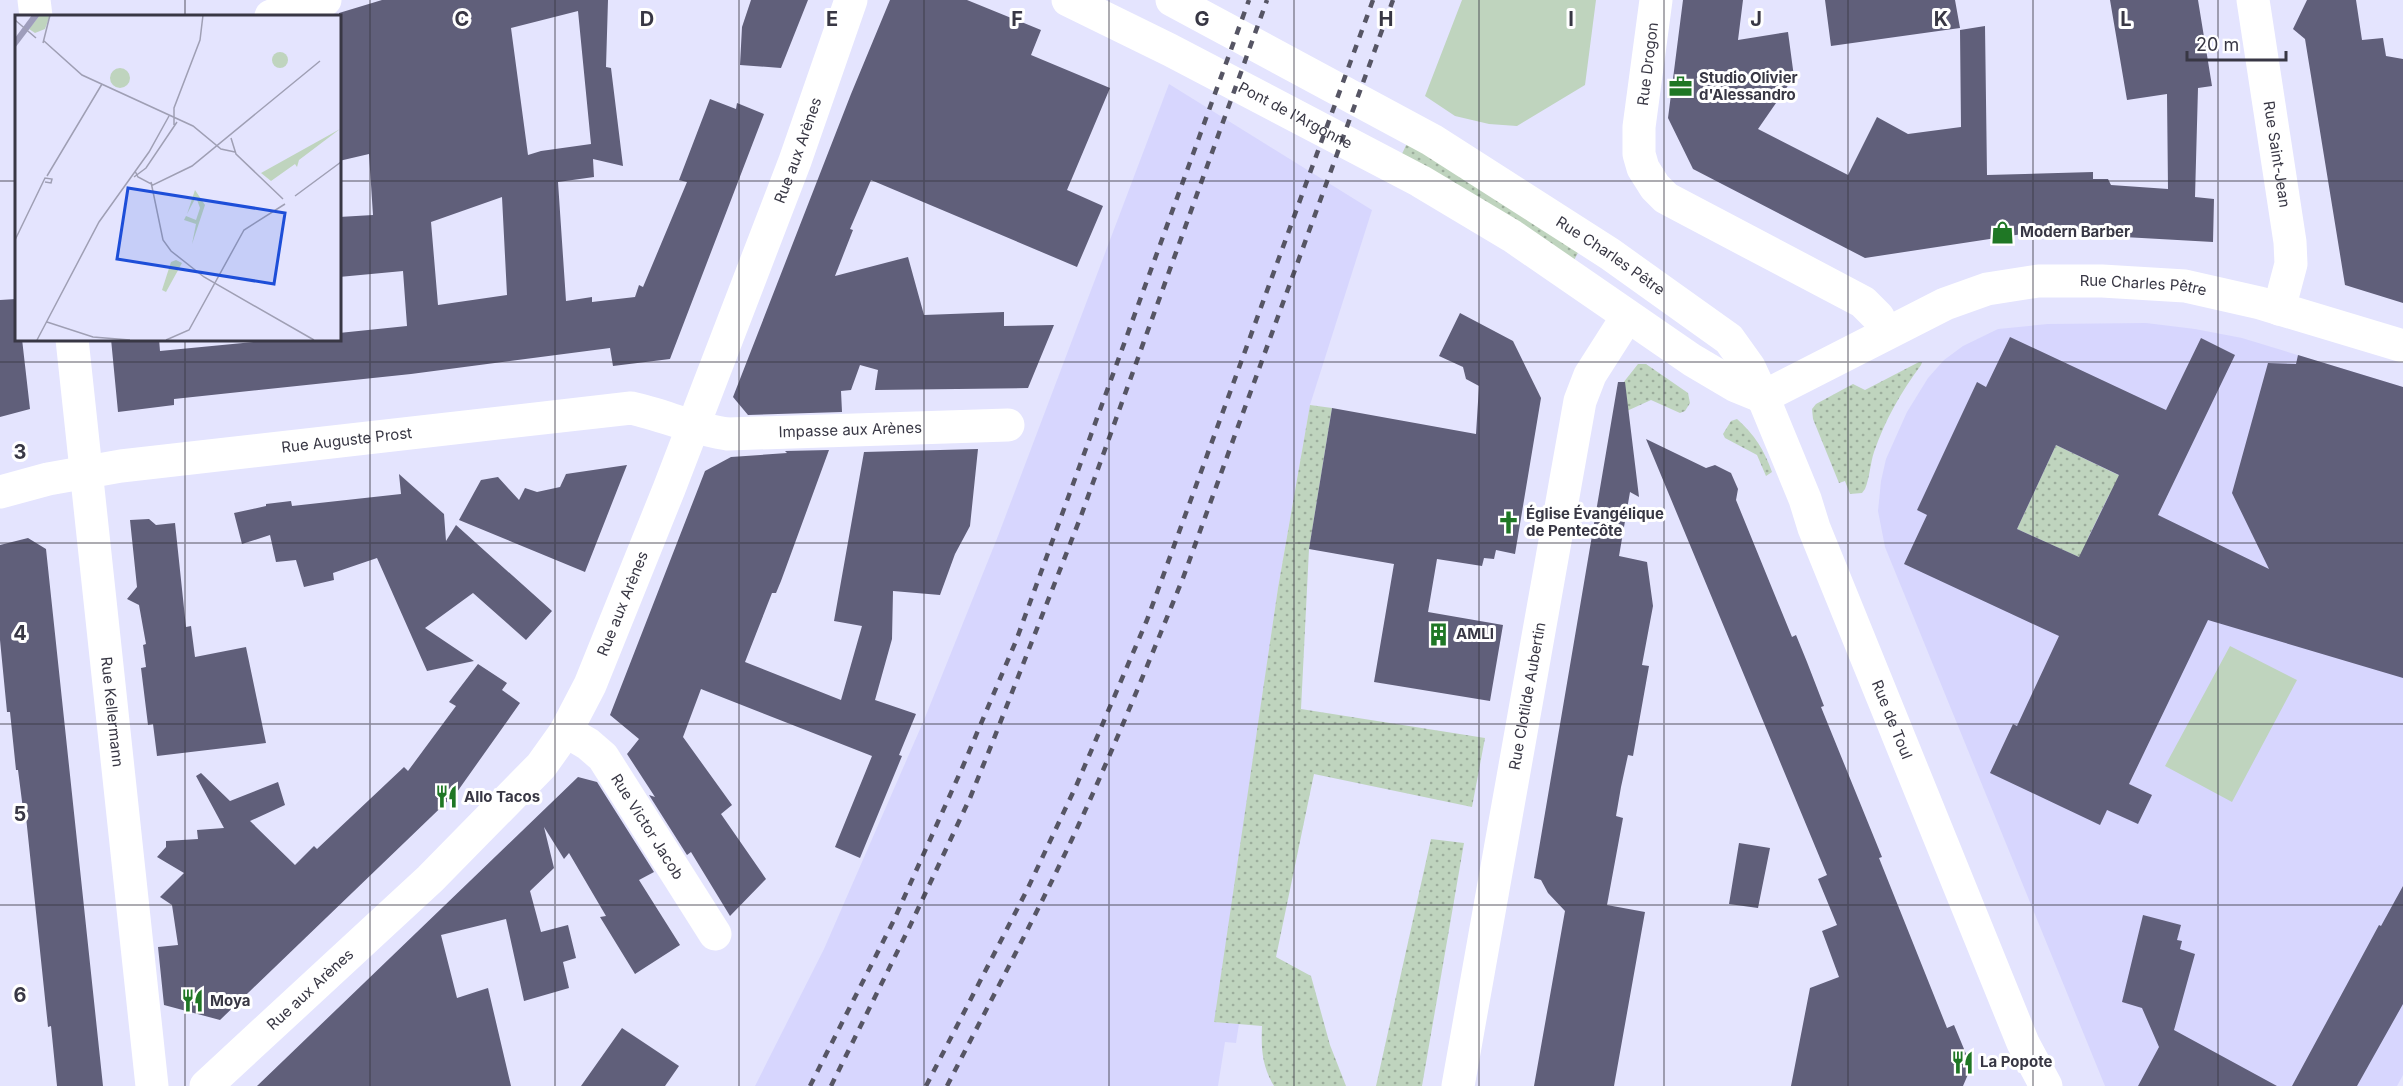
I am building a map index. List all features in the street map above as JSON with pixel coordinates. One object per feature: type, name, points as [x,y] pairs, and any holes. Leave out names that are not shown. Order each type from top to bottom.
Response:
[{"type":"street","points":[[34,0],[36,15]]},
{"type":"street","points":[[274,15],[325,0]]},
{"type":"street","name":"Rue aux Arènes","points":[[206,1086],[430,879],[541,766],[566,731],[594,674],[669,489],[795,161],[851,0]]},
{"type":"street","name":"Pont de l'Argonne","points":[[1068,0],[1170,50],[1420,181],[1512,236],[1627,317]]},
{"type":"street","name":"Rue Drogon","points":[[1656,0],[1639,128],[1639,154],[1643,168],[1655,187],[1666,198],[1863,302],[1878,317],[1886,333]]},
{"type":"street","name":"Rue Saint-Jean","points":[[2253,0],[2290,242],[2291,264],[2279,309]]},
{"type":"street","name":"Rue Charles Pêtre","points":[[1181,5],[1432,140],[1610,254],[1729,339],[1749,368],[1764,397],[1945,304],[1987,289],[2038,281],[2102,280],[2185,286],[2279,309],[2403,346]]},
{"type":"street","name":"Rue Clotilde Aubertin","points":[[1458,1086],[1580,401],[1590,375],[1649,281]]},
{"type":"street","points":[[1627,317],[1736,386],[1764,397]]},
{"type":"street","name":"Rue Kellermann","points":[[72,340],[152,1086]]},
{"type":"street","name":"Rue de Toul","points":[[1764,397],[1805,499],[1814,528],[2023,1043],[2046,1086]]},
{"type":"street","name":"Rue Auguste Prost","points":[[0,492],[48,479],[121,466],[631,408],[655,413],[692,426]]},
{"type":"street","name":"Impasse aux Arènes","points":[[692,426],[728,434],[1008,425]]},
{"type":"street","name":"Rue Victor Jacob","points":[[566,731],[588,744],[603,757],[715,934]]},
{"type":"street","name":"Rue de Toul","points":[[2023,1043],[2026,1086]]},
{"type":"shaded area","points":[[1169,84],[1372,210],[1310,405],[1278,588],[1215,1022],[1239,1024],[1236,1043],[1225,1042],[1218,1086],[755,1086],[824,949],[924,720],[998,536]]},
{"type":"shaded area","points":[[2146,323],[2242,338],[2403,387],[2403,1075],[2397,1086],[2105,1086],[1885,547],[1878,511],[1886,459],[1907,412],[1928,378],[1944,360],[1963,346],[1998,329],[2048,324]]},
{"type":"green space","points":[[1462,0],[1596,0],[1585,85],[1517,126],[1489,124],[1455,116],[1425,96]]},
{"type":"green space","points":[[1407,143],[1580,249],[1573,262],[1402,154]]},
{"type":"green space","points":[[1922,362],[1921,365],[1900,396],[1883,429],[1874,452],[1865,489],[1862,493],[1850,494],[1845,481],[1839,483],[1813,419],[1812,409],[1816,404],[1853,384],[1865,390]]},
{"type":"green space","points":[[1638,364],[1646,364],[1688,393],[1690,403],[1685,411],[1680,413],[1651,400],[1618,415],[1623,383]]},
{"type":"green space","points":[[1310,405],[1332,408],[1309,549],[1301,709],[1485,738],[1472,807],[1314,774],[1276,957],[1311,976],[1330,1045],[1346,1086],[1274,1086],[1263,1057],[1262,1026],[1214,1022],[1278,588]]},
{"type":"green space","points":[[1737,419],[1754,437],[1766,457],[1772,472],[1766,476],[1757,455],[1725,438],[1723,434],[1731,421]]},
{"type":"green space","points":[[2056,445],[2133,482],[2112,496],[2109,495],[2088,538],[2091,540],[2094,564],[2017,529]]},
{"type":"green space","points":[[2230,646],[2297,680],[2232,802],[2165,766]]},
{"type":"green space","points":[[1431,839],[1464,843],[1422,1086],[1376,1086]]},
{"type":"building","points":[[382,0],[608,0],[606,67],[611,68],[623,166],[593,159],[594,177],[558,182],[566,301],[592,297],[592,302],[635,297],[639,285],[643,287],[687,182],[679,180],[710,99],[736,109],[737,103],[764,114],[670,359],[613,366],[610,348],[411,374],[174,399],[174,405],[118,412],[111,340],[159,340],[160,351],[274,340],[340,340],[340,333],[407,326],[403,271],[340,277],[340,217],[373,215],[369,154],[340,161],[339,13]],"holes":[[[578,11],[591,144],[528,155],[511,28]],[[502,197],[507,295],[438,305],[431,222]]]},
{"type":"building","points":[[751,0],[808,0],[781,68],[740,65],[742,27]]},
{"type":"building","points":[[890,0],[967,0],[1041,30],[1031,55],[1110,88],[1067,190],[1103,206],[1077,267],[871,180],[850,229],[853,230],[835,276],[908,257],[924,315],[1004,312],[1004,326],[1054,325],[1028,388],[875,390],[878,370],[860,365],[851,390],[841,391],[842,412],[748,415],[733,397]]},
{"type":"building","points":[[1683,0],[1743,0],[1738,40],[1788,32],[1794,77],[1758,129],[1848,175],[1877,117],[1908,134],[1961,127],[1960,30],[1985,26],[1987,175],[2093,172],[2093,179],[2108,179],[2111,185],[2168,189],[2167,94],[2127,100],[2110,0],[2198,0],[2212,86],[2198,88],[2195,197],[2214,199],[2213,242],[2035,232],[1865,258],[1693,169],[1668,118]]},
{"type":"building","points":[[1825,0],[1955,0],[1960,28],[1831,46]]},
{"type":"building","points":[[2307,0],[2356,0],[2362,40],[2383,38],[2386,56],[2403,59],[2403,303],[2345,285],[2305,39],[2293,29]]},
{"type":"building","points":[[15,299],[15,340],[22,340],[30,409],[0,417],[0,300]]},
{"type":"building","points":[[1460,313],[1513,341],[1541,398],[1515,554],[1496,550],[1494,559],[1484,558],[1482,566],[1437,559],[1428,612],[1503,625],[1490,701],[1374,682],[1394,564],[1309,549],[1332,408],[1476,434],[1479,386],[1466,379],[1463,367],[1439,356]]},
{"type":"building","points":[[2010,337],[2166,410],[2201,338],[2235,355],[2158,515],[2269,569],[2232,493],[2268,363],[2296,364],[2298,355],[2403,387],[2403,678],[2208,620],[2129,784],[2152,795],[2138,824],[2107,810],[2100,825],[1990,773],[2013,724],[2017,726],[2059,636],[1904,564],[1927,515],[1917,510],[1977,382],[1986,387]],"holes":[[[2056,445],[2119,475],[2079,557],[2017,529]]]},
{"type":"building","points":[[1618,382],[1625,382],[1639,497],[1630,492],[1619,556],[1647,562],[1653,606],[1642,665],[1649,666],[1633,756],[1628,755],[1621,787],[1616,816],[1623,818],[1607,905],[1645,912],[1614,1086],[1534,1086],[1565,911],[1548,893],[1541,880],[1534,878]]},
{"type":"building","points":[[1646,439],[1706,468],[1715,465],[1731,473],[1738,489],[1736,500],[1792,637],[1796,635],[1807,662],[1824,706],[1821,707],[1882,857],[1879,858],[1947,1028],[1954,1025],[1969,1061],[1969,1072],[1963,1086],[1791,1086],[1810,988],[1839,977],[1822,931],[1837,925],[1818,879],[1827,875]]},
{"type":"building","points":[[978,449],[970,526],[955,554],[940,595],[893,591],[892,639],[875,700],[916,714],[899,755],[902,756],[860,858],[835,847],[872,756],[701,689],[683,737],[732,805],[721,814],[766,879],[730,916],[691,852],[687,855],[649,795],[655,797],[627,754],[639,739],[610,715],[705,471],[731,457],[787,453],[785,451],[829,450],[781,581],[776,593],[772,593],[745,662],[841,700],[862,626],[834,621],[864,452]]},
{"type":"building","points":[[627,465],[585,572],[459,520],[481,480],[498,477],[519,500],[525,488],[537,492],[560,487],[566,474]]},
{"type":"building","points":[[399,474],[444,514],[446,541],[456,525],[552,611],[526,640],[473,593],[425,628],[474,661],[427,671],[377,558],[333,573],[334,580],[304,587],[296,560],[276,562],[270,535],[242,544],[234,513],[266,506],[266,504],[291,501],[292,506],[401,494]]},
{"type":"building","points":[[149,519],[156,525],[175,523],[186,627],[191,626],[195,657],[246,647],[266,743],[157,756],[153,724],[148,725],[141,668],[146,667],[143,645],[146,644],[139,605],[127,599],[137,587],[130,520]]},
{"type":"building","points":[[28,538],[46,549],[103,1086],[57,1086],[51,1026],[48,1027],[26,817],[24,817],[18,770],[16,770],[10,712],[7,712],[0,640],[0,545]]},
{"type":"building","points":[[478,664],[507,683],[502,690],[520,703],[457,792],[220,1020],[164,1005],[158,947],[178,945],[172,905],[160,897],[184,873],[157,857],[166,847],[166,841],[198,839],[197,830],[224,828],[196,776],[201,773],[230,801],[278,782],[285,805],[250,821],[295,865],[314,846],[317,849],[404,767],[408,771],[456,706],[449,702]]},
{"type":"building","points":[[578,777],[597,782],[654,872],[639,880],[680,945],[635,974],[600,917],[606,916],[569,853],[564,859],[544,827],[554,868],[530,891],[541,932],[568,925],[576,958],[563,962],[569,988],[524,1001],[506,919],[441,935],[457,998],[488,988],[511,1086],[257,1086]]},
{"type":"building","points":[[1739,843],[1770,848],[1758,908],[1729,904]]},
{"type":"building","points":[[2403,886],[2403,1004],[2357,1086],[2292,1086],[2379,925],[2381,926]]},
{"type":"building","points":[[2143,915],[2181,925],[2177,940],[2182,941],[2180,949],[2195,954],[2174,1030],[2277,1086],[2138,1086],[2159,1047],[2142,1008],[2122,1002]]},
{"type":"building","points":[[622,1028],[679,1066],[665,1086],[581,1086]]},
{"type":"railway","points":[[810,1086],[894,920],[1016,641],[1249,0]]},
{"type":"railway","points":[[831,1086],[909,928],[970,798],[993,741],[1081,516],[1267,0]]},
{"type":"railway","points":[[926,1086],[1027,890],[1077,784],[1147,620],[1373,0]]},
{"type":"railway","points":[[947,1086],[1062,861],[1151,656],[1183,578],[1393,0]]},
{"type":"place","name":"Studio Olivier d'Alessandro","points":[[1681,87]]},
{"type":"place","name":"Modern Barber","points":[[2002,232]]},
{"type":"place","name":"Église Évangélique de Pentecôte","points":[[1508,523]]},
{"type":"place","name":"AMLI","points":[[1438,634]]},
{"type":"place","name":"Allo Tacos","points":[[446,797]]},
{"type":"place","name":"Moya","points":[[192,1001]]},
{"type":"place","name":"La Popote","points":[[1962,1062]]}]
